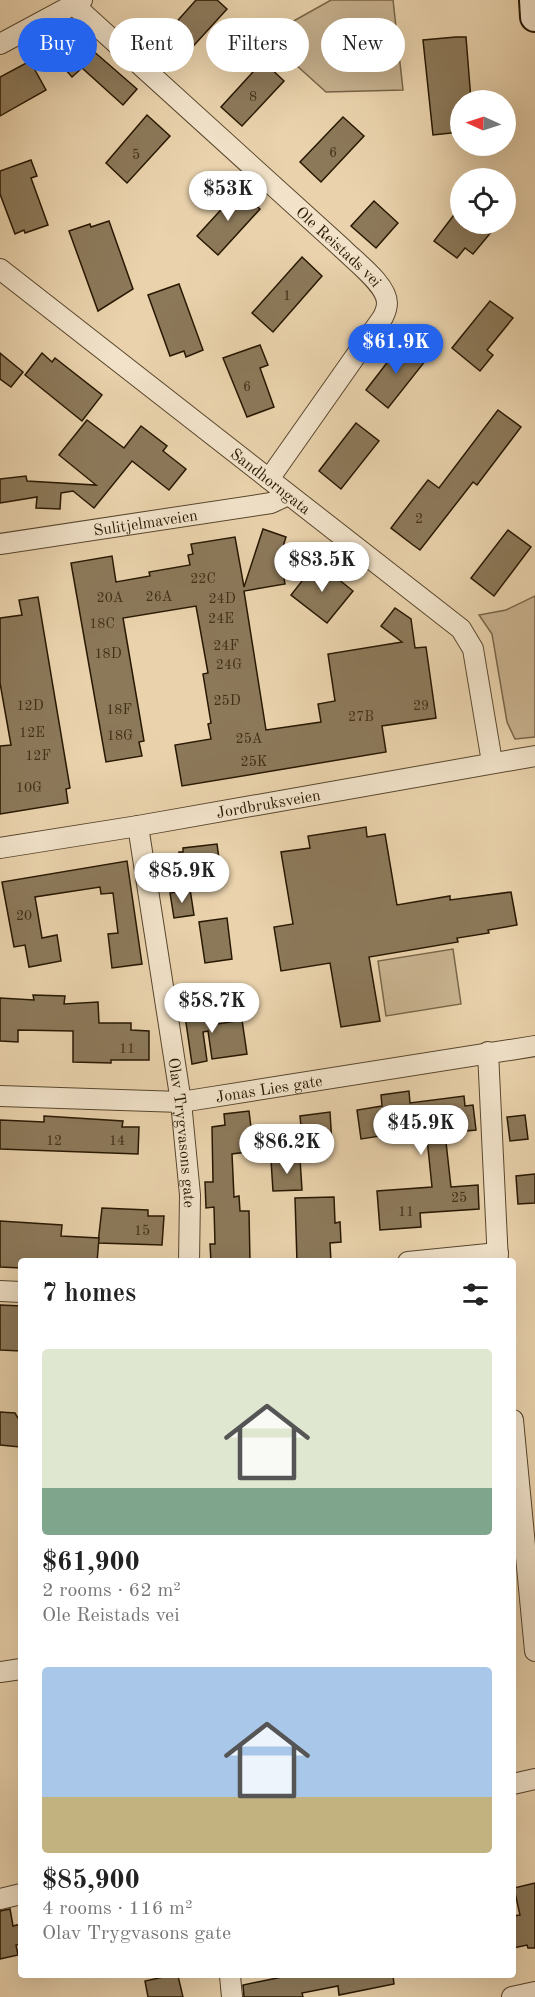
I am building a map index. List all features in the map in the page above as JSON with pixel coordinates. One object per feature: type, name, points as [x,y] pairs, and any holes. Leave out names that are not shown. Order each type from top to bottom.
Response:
[{"type":"street","points":[[534,0],[535,17]]},
{"type":"street","points":[[0,44],[68,4]]},
{"type":"street","name":"Ole Reistads vei","points":[[68,4],[343,249],[379,284],[385,293],[387,305],[383,317],[269,479]]},
{"type":"street","name":"Sandhorngata","points":[[0,268],[461,629],[473,649],[492,762]]},
{"type":"street","name":"Sulitjelmaveien","points":[[0,544],[271,503],[288,495]]},
{"type":"street","name":"Jordbruksveien","points":[[0,848],[535,756]]},
{"type":"street","name":"Olav Trygvasons gate","points":[[138,826],[180,1102],[190,1195],[189,1258]]},
{"type":"street","name":"Jonas Lies gate","points":[[0,1096],[180,1102],[535,1046]]},
{"type":"street","points":[[480,1258],[498,1257],[488,1052]]},
{"type":"street","points":[[0,1291],[18,1292]]},
{"type":"street","points":[[516,1482],[518,1524],[535,1651]]},
{"type":"street","points":[[0,1672],[18,1669]]},
{"type":"street","points":[[516,1783],[535,1779]]},
{"type":"street","points":[[0,1899],[18,1895]]},
{"type":"street","points":[[230,1978],[232,1997]]},
{"type":"street","points":[[512,1997],[535,1992]]},
{"type":"shaded area","points":[[331,0],[393,0],[395,18],[321,18],[321,72],[401,72],[403,90],[326,92],[304,72],[309,72],[309,18],[299,18]]},
{"type":"shaded area","points":[[535,596],[535,737],[515,739],[507,722],[492,634],[479,615],[506,610]]},
{"type":"shaded area","points":[[453,949],[461,1004],[386,1016],[378,961]]},
{"type":"building","points":[[196,0],[217,0],[227,9],[219,18],[206,18],[206,32],[194,45],[194,18],[180,18]]},
{"type":"building","points":[[466,37],[470,90],[450,90],[450,133],[433,135],[423,40]]},
{"type":"building","points":[[97,54],[109,65],[109,72],[117,72],[137,89],[123,105],[86,72],[97,72]]},
{"type":"building","points":[[18,67],[18,72],[36,72],[46,90],[0,116],[0,77]]},
{"type":"building","points":[[68,72],[78,72],[72,77]]},
{"type":"building","points":[[253,72],[275,72],[284,81],[242,126],[221,107]]},
{"type":"building","points":[[147,115],[170,136],[127,183],[106,163]]},
{"type":"building","points":[[343,117],[364,136],[321,182],[300,162]]},
{"type":"building","points":[[31,160],[37,176],[31,178],[48,225],[15,234],[0,194],[0,171]]},
{"type":"building","points":[[239,190],[260,209],[218,255],[197,236]]},
{"type":"building","points":[[374,201],[398,223],[376,248],[351,226]]},
{"type":"building","points":[[450,220],[450,234],[490,234],[473,254],[465,248],[457,258],[434,241]]},
{"type":"building","points":[[109,221],[133,289],[98,311],[69,231]]},
{"type":"building","points":[[302,257],[322,276],[273,332],[252,313]]},
{"type":"building","points":[[179,284],[203,350],[186,357],[184,351],[170,356],[148,295]]},
{"type":"building","points":[[490,301],[513,318],[487,350],[493,355],[480,371],[452,348]]},
{"type":"building","points":[[403,342],[426,360],[388,408],[366,390]]},
{"type":"building","points":[[260,345],[268,365],[260,368],[274,407],[247,417],[223,358]]},
{"type":"building","points":[[0,353],[23,372],[11,387],[0,379]]},
{"type":"building","points":[[42,353],[52,362],[55,358],[102,395],[82,421],[25,375]]},
{"type":"building","points":[[498,410],[521,427],[477,485],[473,482],[420,550],[391,528],[428,480],[439,488]]},
{"type":"building","points":[[87,420],[124,448],[141,426],[167,446],[163,451],[186,469],[169,490],[132,461],[94,508],[73,491],[61,493],[60,509],[36,508],[37,497],[0,503],[0,479],[26,476],[27,481],[96,485],[59,455]]},
{"type":"building","points":[[356,423],[379,441],[341,489],[319,471]]},
{"type":"building","points":[[263,529],[286,537],[280,556],[285,584],[244,591],[266,730],[321,722],[318,704],[335,701],[328,654],[402,642],[381,626],[395,608],[411,619],[415,648],[426,647],[436,718],[382,726],[386,752],[182,786],[175,745],[211,739],[208,724],[211,723],[203,674],[208,673],[196,606],[123,618],[144,741],[139,742],[142,756],[106,762],[71,563],[112,556],[116,582],[150,576],[149,572],[190,565],[188,555],[193,554],[191,544],[235,537],[244,587]]},
{"type":"building","points":[[508,530],[531,547],[494,596],[471,578]]},
{"type":"building","points":[[317,562],[353,591],[327,623],[291,595]]},
{"type":"building","points":[[38,597],[70,788],[66,789],[68,803],[0,814],[0,746],[11,745],[0,683],[0,618],[22,615],[19,600]]},
{"type":"building","points":[[366,827],[367,837],[385,834],[397,905],[450,896],[450,900],[511,892],[517,925],[488,930],[489,933],[457,938],[458,942],[369,957],[380,1021],[341,1027],[330,963],[281,971],[274,927],[293,924],[281,852],[310,848],[308,836]]},
{"type":"building","points":[[217,844],[221,874],[182,878],[179,852],[183,852],[183,848]]},
{"type":"building","points":[[127,861],[142,964],[112,968],[108,934],[118,933],[113,893],[101,894],[100,887],[35,897],[42,938],[57,935],[61,961],[29,967],[25,945],[14,947],[2,882]]},
{"type":"building","points":[[190,889],[194,915],[174,918],[170,893]]},
{"type":"building","points":[[227,918],[232,959],[205,963],[199,922]]},
{"type":"building","points":[[33,995],[65,996],[64,1004],[98,1002],[99,1023],[131,1023],[131,1030],[149,1031],[149,1060],[111,1060],[111,1063],[73,1062],[73,1031],[18,1030],[18,1042],[0,1041],[0,998],[34,1000]]},
{"type":"building","points":[[199,999],[201,1013],[216,1011],[218,1024],[242,1020],[247,1054],[212,1059],[208,1031],[203,1032],[207,1061],[192,1064],[183,1002]]},
{"type":"building","points":[[409,1091],[410,1103],[464,1096],[465,1106],[473,1105],[476,1130],[445,1133],[451,1187],[478,1185],[479,1209],[420,1213],[421,1227],[380,1230],[377,1191],[432,1187],[426,1129],[361,1139],[357,1110],[382,1106],[381,1095]]},
{"type":"building","points":[[249,1111],[254,1151],[232,1154],[234,1197],[239,1196],[240,1211],[249,1211],[250,1258],[211,1258],[210,1244],[215,1244],[214,1207],[206,1208],[205,1182],[213,1182],[212,1127],[225,1125],[224,1114]]},
{"type":"building","points":[[330,1112],[332,1144],[303,1148],[300,1116]]},
{"type":"building","points":[[525,1115],[528,1139],[510,1141],[507,1117]]},
{"type":"building","points":[[44,1116],[123,1121],[122,1127],[139,1127],[138,1154],[0,1149],[0,1120],[44,1122]]},
{"type":"building","points":[[300,1159],[302,1190],[273,1191],[271,1160]]},
{"type":"building","points":[[535,1174],[535,1203],[518,1204],[516,1176]]},
{"type":"building","points":[[334,1197],[335,1223],[340,1222],[341,1242],[330,1243],[331,1258],[297,1258],[295,1198]]},
{"type":"building","points":[[102,1208],[148,1210],[148,1216],[164,1216],[162,1245],[98,1243]]},
{"type":"building","points":[[0,1221],[62,1225],[61,1236],[99,1238],[97,1258],[18,1258],[18,1268],[0,1267]]},
{"type":"building","points":[[0,1305],[18,1306],[18,1351],[0,1350]]},
{"type":"building","points":[[0,1412],[15,1413],[18,1418],[18,1447],[0,1445]]},
{"type":"building","points":[[535,1883],[535,1948],[528,1948],[527,1945],[516,1947],[516,1916],[520,1915],[516,1888]]},
{"type":"building","points":[[10,1909],[13,1926],[18,1925],[18,1945],[16,1945],[18,1955],[0,1959],[0,1911]]},
{"type":"building","points":[[178,1978],[183,1997],[148,1997],[145,1981]]},
{"type":"building","points":[[277,1978],[393,1978],[394,1984],[339,1995],[338,1986],[302,1993],[303,1997],[244,1997],[243,1985]]}]
